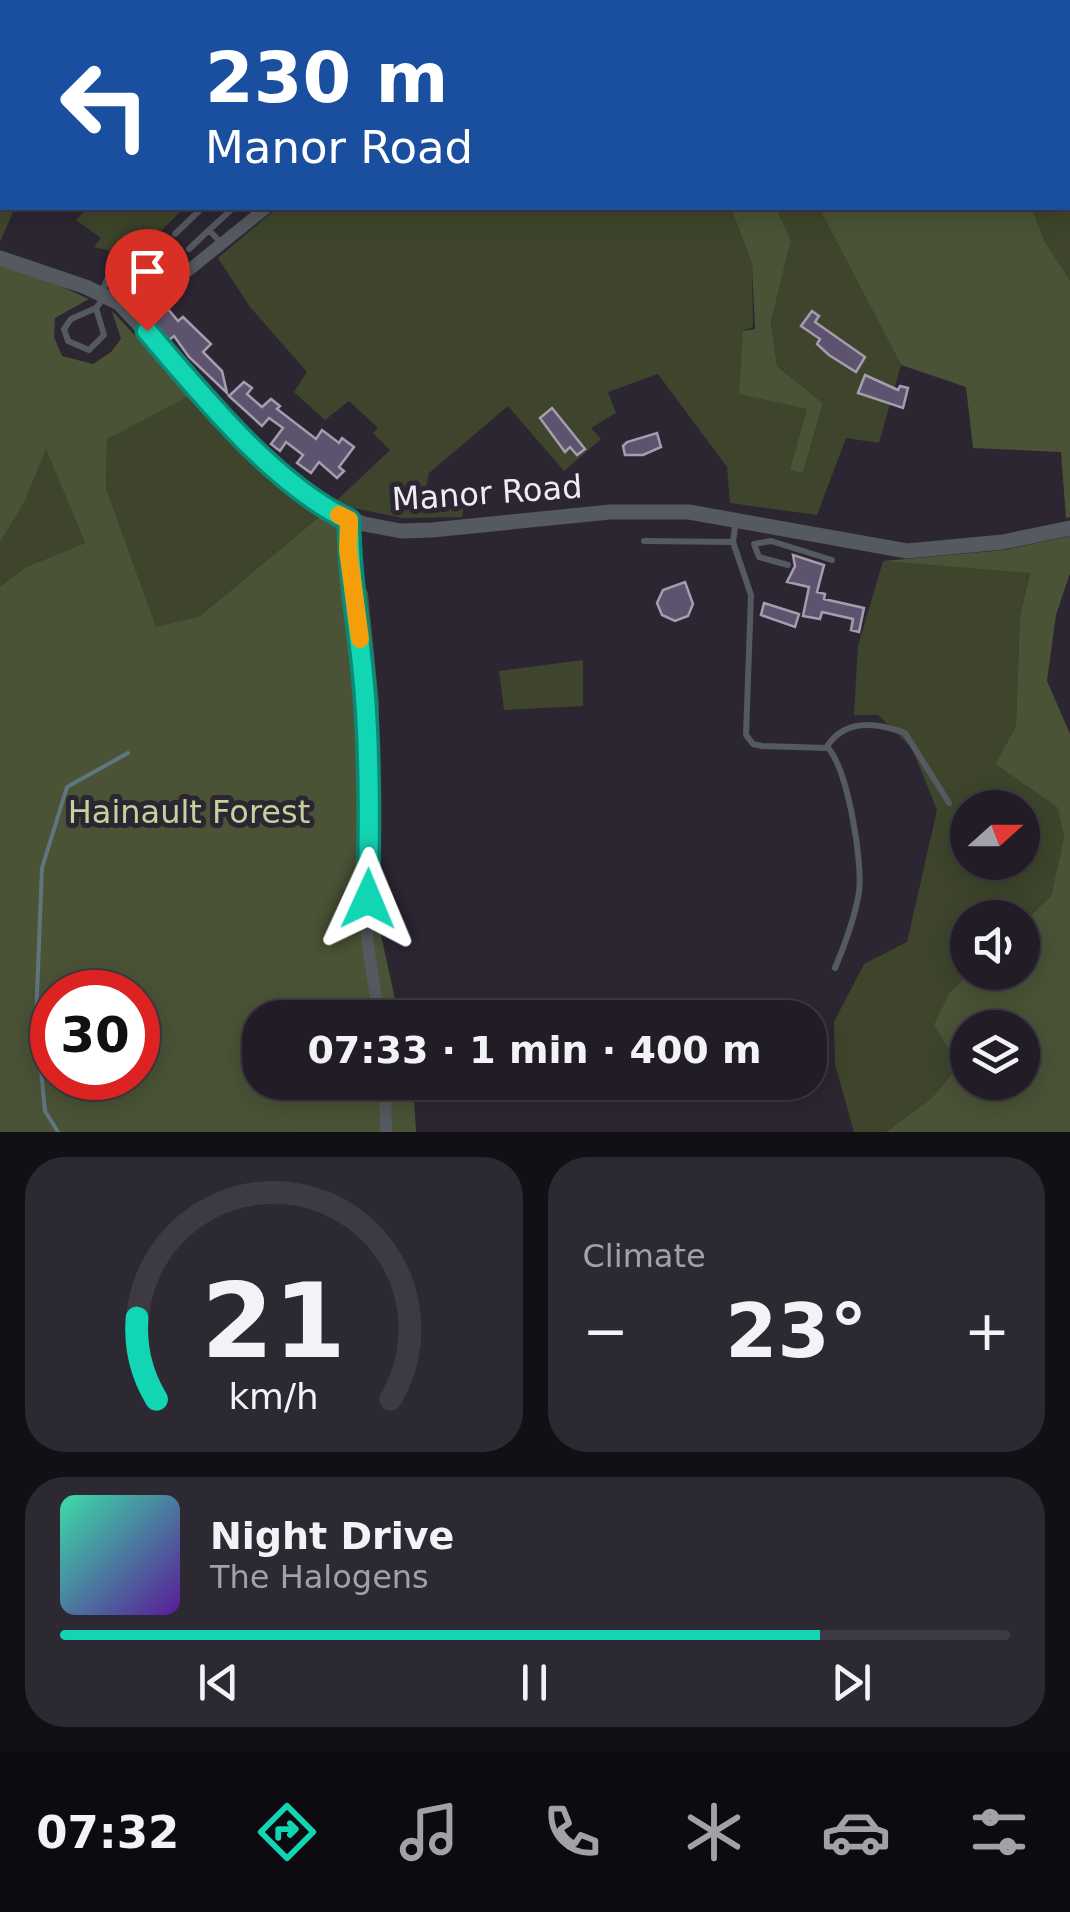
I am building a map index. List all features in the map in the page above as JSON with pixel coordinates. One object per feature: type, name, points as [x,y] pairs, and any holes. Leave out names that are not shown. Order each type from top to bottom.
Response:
[{"type":"street","points":[[133,316],[264,210]]},
{"type":"street","name":"Manor Road","points":[[0,258],[133,316],[242,435],[303,491],[349,520],[384,529],[416,530],[610,512],[675,512],[736,518],[907,551],[1003,542],[1070,528]]},
{"type":"street","points":[[349,520],[369,768],[368,939],[376,1000]]},
{"type":"street","points":[[385,1100],[386,1132]]},
{"type":"lane","points":[[175,234],[200,210]]},
{"type":"lane","points":[[189,249],[230,210]]},
{"type":"lane","points":[[209,230],[222,245]]},
{"type":"lane","points":[[101,299],[71,319],[64,329],[68,341],[76,347],[89,350],[104,336],[101,299],[114,262]]},
{"type":"lane","points":[[736,518],[735,543],[751,595],[746,734],[753,744],[826,748]]},
{"type":"lane","points":[[644,540],[754,544],[772,541],[832,560]]},
{"type":"lane","points":[[754,544],[758,557],[788,565]]},
{"type":"lane","points":[[826,748],[834,735],[858,724],[898,730],[910,737],[949,802]]},
{"type":"lane","points":[[898,730],[908,724]]},
{"type":"lane","points":[[826,748],[839,767],[859,870],[857,904],[835,968]]},
{"type":"green space","points":[[0,210],[14,210],[0,242]]},
{"type":"green space","points":[[85,210],[182,210],[135,257],[94,247],[101,238],[76,220]]},
{"type":"green space","points":[[275,210],[732,210],[752,264],[753,327],[743,331],[807,409],[791,470],[803,473],[823,403],[777,366],[771,322],[791,240],[777,210],[820,210],[901,365],[879,443],[846,438],[817,515],[730,503],[727,467],[658,374],[608,392],[616,413],[591,428],[601,439],[564,471],[508,406],[429,473],[425,493],[465,501],[462,517],[403,518],[333,504],[390,450],[373,433],[378,428],[349,401],[325,420],[294,392],[307,372],[250,307],[218,258]]},
{"type":"green space","points":[[732,210],[777,210],[791,240],[771,322],[777,366],[823,403],[803,473],[790,470],[807,409],[739,394],[743,331],[755,329],[752,264]]},
{"type":"green space","points":[[820,210],[1033,210],[1045,242],[1070,280],[1070,517],[1066,518],[1061,452],[973,448],[966,387],[901,365]]},
{"type":"green space","points":[[1033,210],[1070,210],[1070,280],[1045,242]]},
{"type":"green space","name":"Hainault Forest","points":[[0,265],[89,299],[55,318],[54,337],[62,356],[93,364],[111,352],[121,339],[112,311],[191,395],[107,439],[106,488],[156,627],[200,616],[319,517],[353,528],[359,575],[368,593],[379,703],[379,926],[395,1000],[242,1000],[242,1100],[414,1100],[416,1132],[0,1132],[0,587],[26,567],[85,543],[46,449],[25,501],[0,543]]},
{"type":"green space","points":[[191,395],[319,517],[200,616],[156,628],[106,488],[107,438]]},
{"type":"green space","points":[[46,448],[85,543],[26,567],[0,587],[0,543],[25,501]]},
{"type":"green space","points":[[1070,536],[1070,573],[1056,615],[1047,681],[1070,734],[1070,1132],[886,1132],[931,1099],[950,1077],[950,1100],[1040,1100],[1040,1010],[950,1010],[950,1051],[934,1025],[952,990],[1040,990],[1040,907],[1051,896],[1064,837],[1058,808],[1040,795],[1040,790],[1032,790],[995,764],[1016,726],[1020,615],[1030,573],[883,561],[1004,550]]},
{"type":"green space","points":[[883,561],[1030,572],[1020,615],[1016,726],[995,764],[1032,790],[950,790],[950,880],[1040,880],[1040,795],[1058,808],[1064,837],[1051,896],[1040,907],[1040,900],[950,900],[953,1010],[950,1010],[950,1077],[931,1099],[886,1132],[854,1132],[835,1064],[834,1022],[864,964],[907,942],[937,810],[912,748],[878,715],[854,715],[858,646]]},
{"type":"green space","points":[[583,660],[583,706],[504,710],[499,671]]},
{"type":"building","points":[[174,244],[183,252],[150,288],[140,296],[126,284],[140,266],[148,273]]},
{"type":"building","points":[[168,309],[178,321],[183,317],[211,344],[203,352],[222,371],[227,393],[189,357],[174,336],[169,340],[151,320]]},
{"type":"building","points":[[812,311],[819,316],[815,322],[865,357],[856,372],[829,355],[817,344],[820,339],[801,326]]},
{"type":"building","points":[[865,375],[898,390],[900,386],[908,388],[903,408],[858,393]]},
{"type":"building","points":[[244,382],[252,388],[247,394],[262,407],[271,399],[280,406],[277,409],[316,439],[322,430],[339,443],[342,438],[354,447],[339,467],[344,471],[337,478],[319,462],[311,473],[297,463],[303,455],[286,442],[280,451],[271,444],[283,428],[269,418],[262,426],[229,396]]},
{"type":"building","points":[[552,408],[585,449],[577,455],[570,447],[565,452],[540,418]]},
{"type":"building","points":[[657,433],[661,447],[643,455],[625,455],[623,446],[627,442]]},
{"type":"building","points":[[793,555],[824,565],[817,592],[825,594],[824,599],[864,608],[859,632],[851,630],[853,619],[822,612],[820,619],[803,616],[809,587],[787,582],[795,566]]},
{"type":"building","points":[[685,582],[693,604],[688,616],[675,621],[662,615],[657,603],[663,590]]},
{"type":"building","points":[[764,603],[799,614],[795,627],[761,615]]},
{"type":"waterway","points":[[58,1132],[45,1111],[36,1019],[42,868],[67,787],[128,753]]},
{"type":"slow traffic","points":[[339,515],[349,520],[348,550],[360,639]]},
{"type":"route","points":[[147,331],[242,435],[303,491],[349,520],[348,550],[357,608],[370,786],[368,899]]}]
